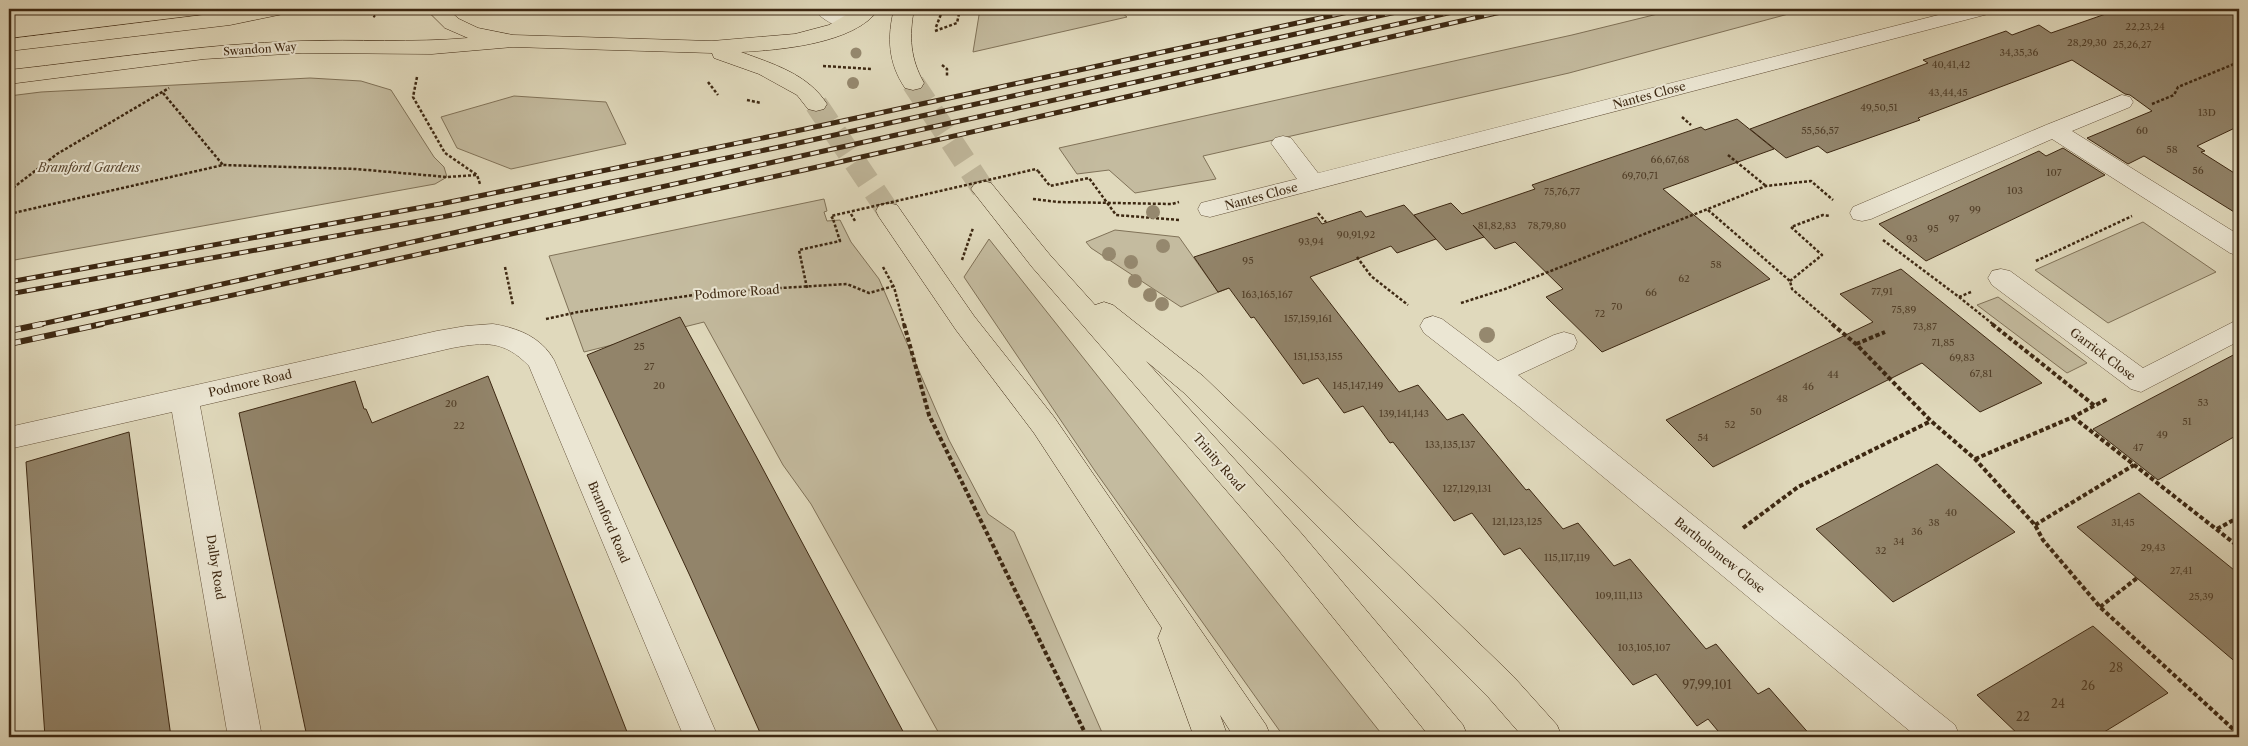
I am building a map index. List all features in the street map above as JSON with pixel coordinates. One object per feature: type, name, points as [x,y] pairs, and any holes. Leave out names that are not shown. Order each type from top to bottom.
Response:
[{"type":"highway","points":[[9,45],[230,19],[281,9]]},
{"type":"highway","points":[[436,9],[454,25],[470,33],[513,41],[671,46],[743,46],[777,43],[807,37],[848,23],[869,9]]},
{"type":"highway","points":[[904,9],[899,50],[903,67],[913,83]]},
{"type":"highway","name":"Swandon Way","points":[[9,77],[214,52],[302,47],[432,48],[513,41]]},
{"type":"highway","points":[[671,46],[724,53],[768,69],[805,90],[816,104]]},
{"type":"highway","name":"Trinity Road","points":[[983,189],[1041,261],[1291,543],[1451,737]]},
{"type":"highway","points":[[888,211],[965,323],[1044,425],[1254,737]]},
{"type":"highway","points":[[1041,261],[1193,384],[1501,687],[1545,737]]},
{"type":"highway","points":[[1158,596],[1211,737]]},
{"type":"street","points":[[824,9],[848,23]]},
{"type":"street","name":"Nantes Close","points":[[1210,209],[1986,9]]},
{"type":"street","points":[[1862,213],[2122,102]]},
{"type":"street","points":[[2054,130],[2239,248]]},
{"type":"street","name":"Nantes Close","points":[[1283,144],[1312,182]]},
{"type":"street","name":"Garrick Close","points":[[2001,278],[2140,381],[2239,329]]},
{"type":"street","name":"Bartholomew Close","points":[[1428,321],[1497,373],[1943,737]]},
{"type":"street","name":"Podmore Road","points":[[9,438],[437,341],[463,336],[492,334]]},
{"type":"street","name":"Bramford Road","points":[[492,334],[523,342],[540,360],[701,737]]},
{"type":"street","points":[[1497,373],[1564,342]]},
{"type":"street","name":"Dalby Road","points":[[186,397],[186,409],[209,522],[229,653],[245,737]]},
{"type":"path","points":[[943,9],[934,31],[957,22],[960,9]]},
{"type":"path","points":[[2122,102],[2148,105],[2174,95],[2178,87],[2239,62]]},
{"type":"path","points":[[813,65],[872,69]]},
{"type":"path","points":[[417,77],[413,97],[445,153],[478,175],[480,184]]},
{"type":"path","points":[[704,78],[718,95]]},
{"type":"path","points":[[163,93],[223,165]]},
{"type":"path","points":[[9,191],[57,154],[152,99]]},
{"type":"path","points":[[1728,156],[1766,186]]},
{"type":"path","points":[[9,214],[223,165],[356,169],[447,177],[478,175]]},
{"type":"path","points":[[808,288],[799,250],[840,241],[831,216],[1036,168],[1050,186],[1089,178],[1098,193],[1116,215],[1176,221]]},
{"type":"path","points":[[1356,257],[1371,276],[1428,321],[1696,212],[1708,210],[1766,186],[1811,181],[1839,205]]},
{"type":"path","points":[[1027,198],[1058,202],[1106,202]]},
{"type":"path","points":[[1958,297],[2166,200]]},
{"type":"path","points":[[1708,210],[1790,281],[1792,289],[1856,344],[1931,421],[1975,459],[2035,525],[2043,540],[2100,607],[2233,729],[2236,737]]},
{"type":"path","points":[[1790,281],[1822,254],[1791,227],[1823,215],[1838,216]]},
{"type":"path","points":[[961,263],[976,219]]},
{"type":"path","points":[[1879,236],[2095,406]]},
{"type":"path","name":"Podmore Road","points":[[578,312],[714,292],[808,288],[832,284],[847,284],[870,293],[894,286],[929,415],[1087,737]]},
{"type":"path","points":[[1856,344],[1884,332]]},
{"type":"path","points":[[1975,459],[2074,417],[2140,381]]},
{"type":"path","points":[[2074,417],[2239,547]]},
{"type":"path","points":[[1714,550],[1798,487],[1931,421]]},
{"type":"path","points":[[2035,525],[2134,465]]},
{"type":"path","points":[[2217,529],[2239,517]]},
{"type":"path","points":[[2100,607],[2137,578]]},
{"type":"green space","points":[[980,9],[1117,9],[1127,17],[973,52]]},
{"type":"green space","points":[[1678,9],[1807,9],[1569,73],[1203,156],[1216,179],[1135,193],[1109,170],[1077,174],[1059,148],[1572,35]]},
{"type":"green space","name":"Bramford Gardens","points":[[310,78],[361,81],[391,90],[434,157],[444,167],[447,177],[435,184],[9,261],[9,96],[41,92]]},
{"type":"green space","points":[[514,96],[606,102],[626,144],[511,169],[457,148],[441,117]]},
{"type":"green space","points":[[824,199],[827,211],[824,212],[827,221],[840,220],[851,242],[879,279],[949,440],[988,514],[1014,532],[1104,737],[941,737],[811,504],[783,465],[704,322],[584,352],[549,256]]},
{"type":"green space","points":[[2143,222],[2216,272],[2108,323],[2035,270]]},
{"type":"green space","points":[[1115,230],[1179,237],[1218,292],[1229,288],[1181,307],[1091,248],[1086,242]]},
{"type":"green space","points":[[989,239],[1384,737],[1284,737],[1095,471],[964,277]]},
{"type":"green space","points":[[1998,297],[2087,363],[2067,373],[1977,305]]},
{"type":"building","points":[[2120,9],[2239,9],[2239,126],[2197,146],[2205,151],[2201,152],[2239,176],[2239,215],[2144,156],[2128,164],[2087,138],[2152,111],[2130,95],[2125,94],[2072,60],[1918,118],[1920,120],[1827,153],[1818,146],[1786,158],[1750,129],[1928,63],[1923,60],[2006,31],[2012,35],[2039,25],[2051,33]]},
{"type":"building","points":[[1737,119],[1774,149],[1663,189],[1770,279],[1602,352],[1546,297],[1563,289],[1515,242],[1495,249],[1484,237],[1446,250],[1414,215],[1451,203],[1462,214],[1535,189],[1532,185],[1601,161],[1701,127],[1705,130]]},
{"type":"building","points":[[2063,148],[2105,175],[1926,261],[1879,224],[2039,151],[2046,156]]},
{"type":"building","points":[[1404,205],[1436,239],[1397,253],[1391,246],[1310,277],[1399,392],[1418,385],[1447,420],[1463,414],[1526,490],[1529,489],[1563,529],[1578,523],[1614,566],[1630,559],[1706,649],[1716,644],[1758,694],[1769,688],[1812,737],[1723,737],[1708,719],[1697,726],[1656,674],[1633,685],[1520,548],[1504,555],[1472,513],[1454,521],[1393,442],[1390,443],[1363,406],[1344,413],[1318,378],[1303,384],[1254,317],[1251,318],[1229,288],[1218,292],[1194,257],[1317,217],[1322,224],[1361,211],[1366,217]]},
{"type":"building","points":[[1901,269],[2042,383],[1980,412],[1922,363],[1713,467],[1666,420],[1873,322],[1840,294]]},
{"type":"building","points":[[680,317],[906,737],[762,737],[690,576],[587,355]]},
{"type":"building","points":[[2239,352],[2239,434],[2158,480],[2093,429]]},
{"type":"building","points":[[488,376],[629,737],[307,737],[239,413],[355,381],[364,409],[366,409],[372,423]]},
{"type":"building","points":[[129,432],[171,737],[45,737],[26,462]]},
{"type":"building","points":[[1937,464],[2015,532],[1893,602],[1816,529]]},
{"type":"building","points":[[2139,493],[2239,574],[2239,665],[2077,527]]},
{"type":"building","points":[[2093,626],[2168,693],[2096,737],[2021,737],[1977,695]]},
{"type":"tunnel","points":[[913,83],[983,189]]},
{"type":"tunnel","points":[[816,104],[888,211]]},
{"type":"railway","points":[[9,282],[440,204],[782,134],[1362,9]]},
{"type":"railway","points":[[9,294],[442,217],[789,145],[1410,9]]},
{"type":"railway","points":[[37,325],[1466,9]]},
{"type":"railway","points":[[96,325],[804,170],[1514,9]]},
{"type":"railway","points":[[9,331],[42,324]]},
{"type":"railway","points":[[9,344],[102,324]]}]
